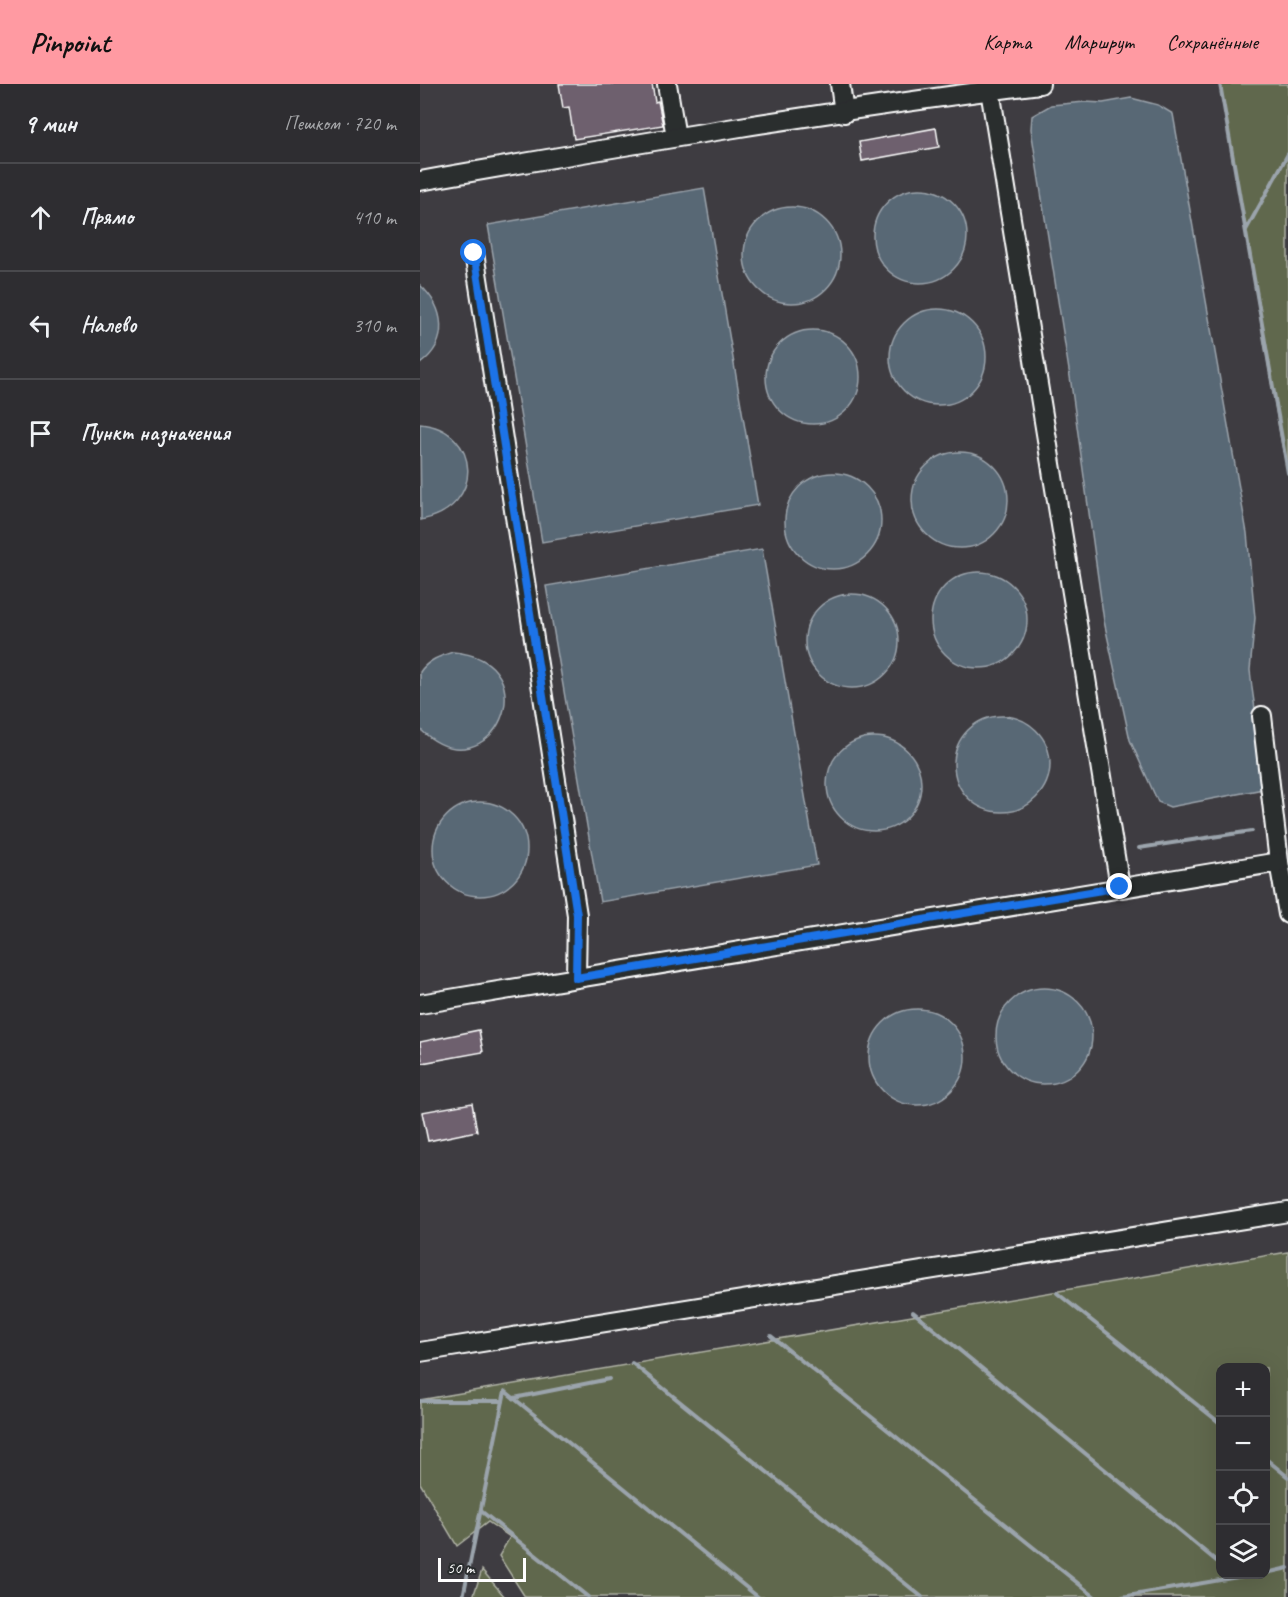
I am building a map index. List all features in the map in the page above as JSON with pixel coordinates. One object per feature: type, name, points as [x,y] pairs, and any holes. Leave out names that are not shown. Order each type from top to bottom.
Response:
[{"type":"lane","points":[[667,84],[676,137]]},
{"type":"lane","points":[[840,84],[844,113]]},
{"type":"lane","points":[[420,181],[676,137],[844,113],[962,89],[990,90],[1040,84]]},
{"type":"lane","points":[[990,90],[1120,887]]},
{"type":"lane","points":[[474,253],[577,915],[576,978]]},
{"type":"lane","points":[[1262,716],[1279,862],[1288,914]]},
{"type":"lane","points":[[420,1004],[1279,862]]},
{"type":"lane","points":[[420,1352],[1288,1212]]},
{"type":"green space","points":[[1220,84],[1288,84],[1288,473],[1282,445]]},
{"type":"green space","points":[[1288,1252],[1288,1597],[525,1597],[499,1556],[510,1537],[488,1522],[457,1546],[420,1483],[420,1400]]},
{"type":"green space","points":[[482,1570],[505,1597],[473,1597]]},
{"type":"water","points":[[1131,98],[1158,105],[1173,114],[1247,533],[1255,618],[1250,670],[1265,779],[1263,789],[1170,807],[1158,802],[1130,740],[1104,621],[1071,383],[1031,129],[1032,116],[1051,105],[1103,103]]},
{"type":"water","points":[[704,188],[758,505],[542,542],[488,225]]},
{"type":"water","points":[[911,189],[929,189],[954,202],[964,218],[967,236],[964,254],[954,270],[929,283],[911,283],[886,270],[873,245],[873,227],[886,202]]},
{"type":"water","points":[[792,207],[810,211],[826,221],[836,237],[840,255],[836,273],[826,289],[810,299],[792,303],[774,299],[758,289],[748,273],[744,255],[748,237],[758,221],[774,211]]},
{"type":"water","points":[[420,285],[435,304],[441,325],[436,346],[420,364]]},
{"type":"water","points":[[938,309],[956,313],[972,323],[982,339],[986,357],[982,375],[972,391],[956,401],[938,405],[920,401],[904,391],[894,375],[890,357],[894,339],[904,323],[920,313]]},
{"type":"water","points":[[804,330],[822,330],[847,343],[857,359],[860,377],[857,395],[847,411],[822,424],[804,424],[779,411],[766,386],[766,368],[779,343]]},
{"type":"water","points":[[420,424],[440,429],[455,439],[464,453],[468,469],[465,486],[457,501],[442,513],[421,520]]},
{"type":"water","points":[[960,452],[978,456],[994,466],[1004,482],[1008,500],[1004,518],[994,534],[978,544],[960,548],[942,544],[926,534],[916,518],[912,500],[916,482],[926,466],[942,456]]},
{"type":"water","points":[[833,473],[851,477],[867,487],[877,503],[881,521],[877,539],[867,555],[851,565],[833,569],[815,565],[799,555],[789,539],[785,521],[789,503],[799,487],[815,477]]},
{"type":"water","points":[[762,549],[817,865],[600,902],[546,586]]},
{"type":"water","points":[[979,572],[997,576],[1013,586],[1023,602],[1027,620],[1023,638],[1013,654],[997,664],[979,668],[961,664],[945,654],[935,638],[931,620],[935,602],[945,586],[961,576]]},
{"type":"water","points":[[843,594],[861,594],[886,607],[896,623],[899,641],[896,659],[886,675],[861,688],[843,688],[818,675],[805,650],[805,632],[818,607]]},
{"type":"water","points":[[453,652],[483,660],[500,677],[505,698],[501,719],[488,737],[469,747],[446,746],[420,729],[420,672],[431,661]]},
{"type":"water","points":[[1002,716],[1020,720],[1036,730],[1046,746],[1050,764],[1046,782],[1036,798],[1020,808],[1002,812],[984,808],[968,798],[958,782],[954,764],[958,746],[968,730],[984,720]]},
{"type":"water","points":[[865,737],[883,737],[908,750],[918,766],[921,784],[918,802],[908,818],[883,831],[865,831],[840,818],[827,793],[827,775],[840,750]]},
{"type":"water","points":[[471,802],[489,802],[514,815],[524,831],[527,849],[524,867],[514,883],[489,896],[471,896],[446,883],[433,858],[433,840],[446,815]]},
{"type":"water","points":[[1044,988],[1062,992],[1078,1002],[1088,1018],[1092,1036],[1088,1054],[1078,1070],[1062,1080],[1044,1084],[1026,1080],[1010,1070],[1000,1054],[996,1036],[1000,1018],[1010,1002],[1026,992]]},
{"type":"water","points":[[917,1009],[935,1013],[951,1023],[961,1039],[965,1057],[961,1075],[951,1091],[935,1101],[917,1105],[899,1101],[883,1091],[873,1075],[869,1057],[873,1039],[883,1023],[899,1013]]},
{"type":"building","points":[[559,84],[652,84],[663,125],[574,139],[569,107],[563,108]]},
{"type":"building","points":[[936,128],[939,147],[862,161],[859,142]]},
{"type":"building","points":[[479,1030],[483,1052],[422,1063],[420,1042]]},
{"type":"building","points":[[472,1103],[477,1131],[428,1141],[422,1112]]},
{"type":"waterway","points":[[1220,84],[1288,473]]},
{"type":"waterway","points":[[1246,230],[1288,154]]},
{"type":"waterway","points":[[1139,848],[1252,831]]},
{"type":"waterway","points":[[1057,1293],[1216,1420]]},
{"type":"waterway","points":[[913,1312],[1216,1561]]},
{"type":"waterway","points":[[771,1336],[1095,1597]]},
{"type":"waterway","points":[[632,1363],[922,1597]]},
{"type":"waterway","points":[[514,1398],[609,1379]]},
{"type":"waterway","points":[[463,1597],[505,1391],[758,1597]]},
{"type":"waterway","points":[[420,1401],[503,1401]]},
{"type":"waterway","points":[[1270,1462],[1288,1477]]},
{"type":"waterway","points":[[481,1511],[588,1597]]},
{"type":"waterway","points":[[1270,1572],[1288,1568]]},
{"type":"waterway","points":[[1122,1597],[1226,1579]]},
{"type":"route","points":[[474,253],[577,915],[576,978],[1120,887]]}]
